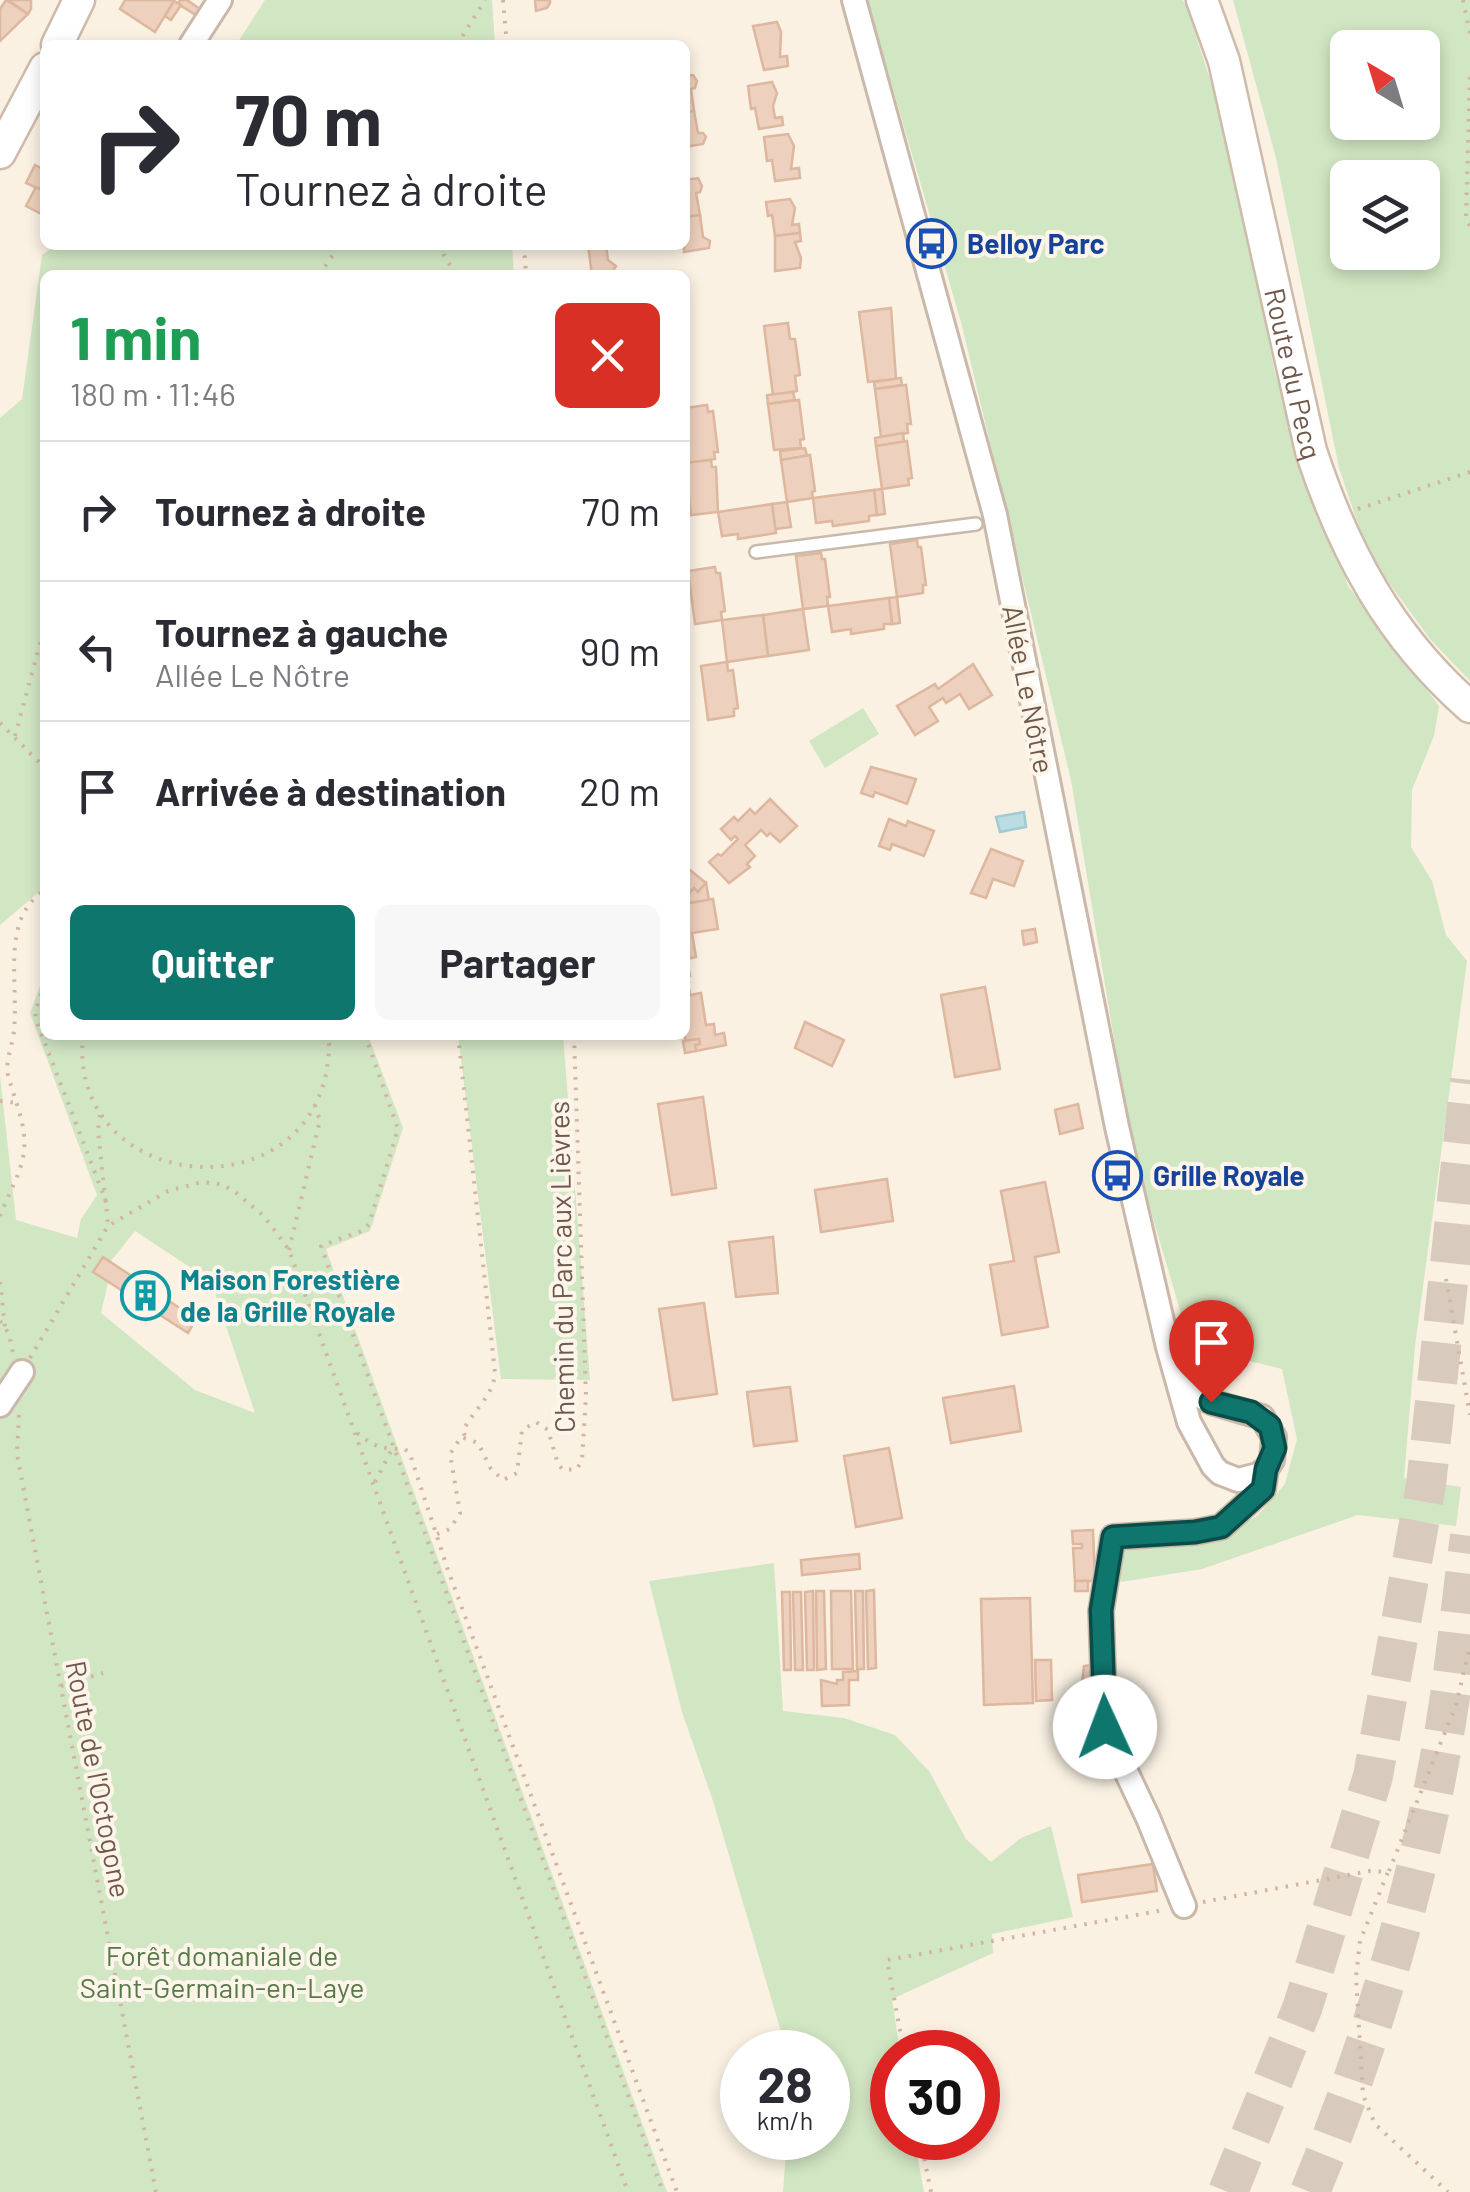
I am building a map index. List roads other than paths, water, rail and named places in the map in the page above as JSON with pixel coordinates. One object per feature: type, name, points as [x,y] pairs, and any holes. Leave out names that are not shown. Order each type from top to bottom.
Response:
[{"type":"main road","points":[[59,40],[79,0]]},
{"type":"main road","name":"Route du Pecq","points":[[1202,0],[1224,61],[1311,450],[1334,517],[1352,556],[1392,620],[1413,649],[1470,707]]},
{"type":"main road","points":[[0,153],[40,79]]},
{"type":"street","points":[[194,40],[220,0]]},
{"type":"street","name":"Allée Le Nôtre","points":[[854,0],[996,516],[1117,1127],[1179,1385],[1190,1422],[1213,1466],[1224,1498],[1221,1527]]},
{"type":"street","points":[[0,1405],[18,1366]]},
{"type":"street","points":[[1179,1385],[1211,1402],[1262,1417],[1274,1436],[1272,1460],[1258,1476],[1238,1480],[1213,1466]]},
{"type":"street","points":[[1184,1906],[1105,1727],[1101,1610],[1113,1537],[1221,1527],[1263,1489],[1266,1469]]},
{"type":"lane","points":[[756,552],[976,524]]},
{"type":"water","points":[[1024,812],[1026,827],[1000,832],[996,817]]},
{"type":"tunnel","points":[[1228,2192],[1303,2006],[1373,1776],[1426,1485],[1470,1080]]},
{"type":"tunnel","points":[[1310,2192],[1371,2026],[1419,1855],[1447,1714],[1470,1536]]},
{"type":"place","name":"Belloy Parc","points":[[932,243]]},
{"type":"place","name":"Grille Royale","points":[[1118,1175]]},
{"type":"place","name":"Maison Forestière de la Grille Royale","points":[[145,1295]]},
{"type":"park label","name":"Forêt domaniale de Saint-Germain-en-Laye","points":[[222,1971]]}]
